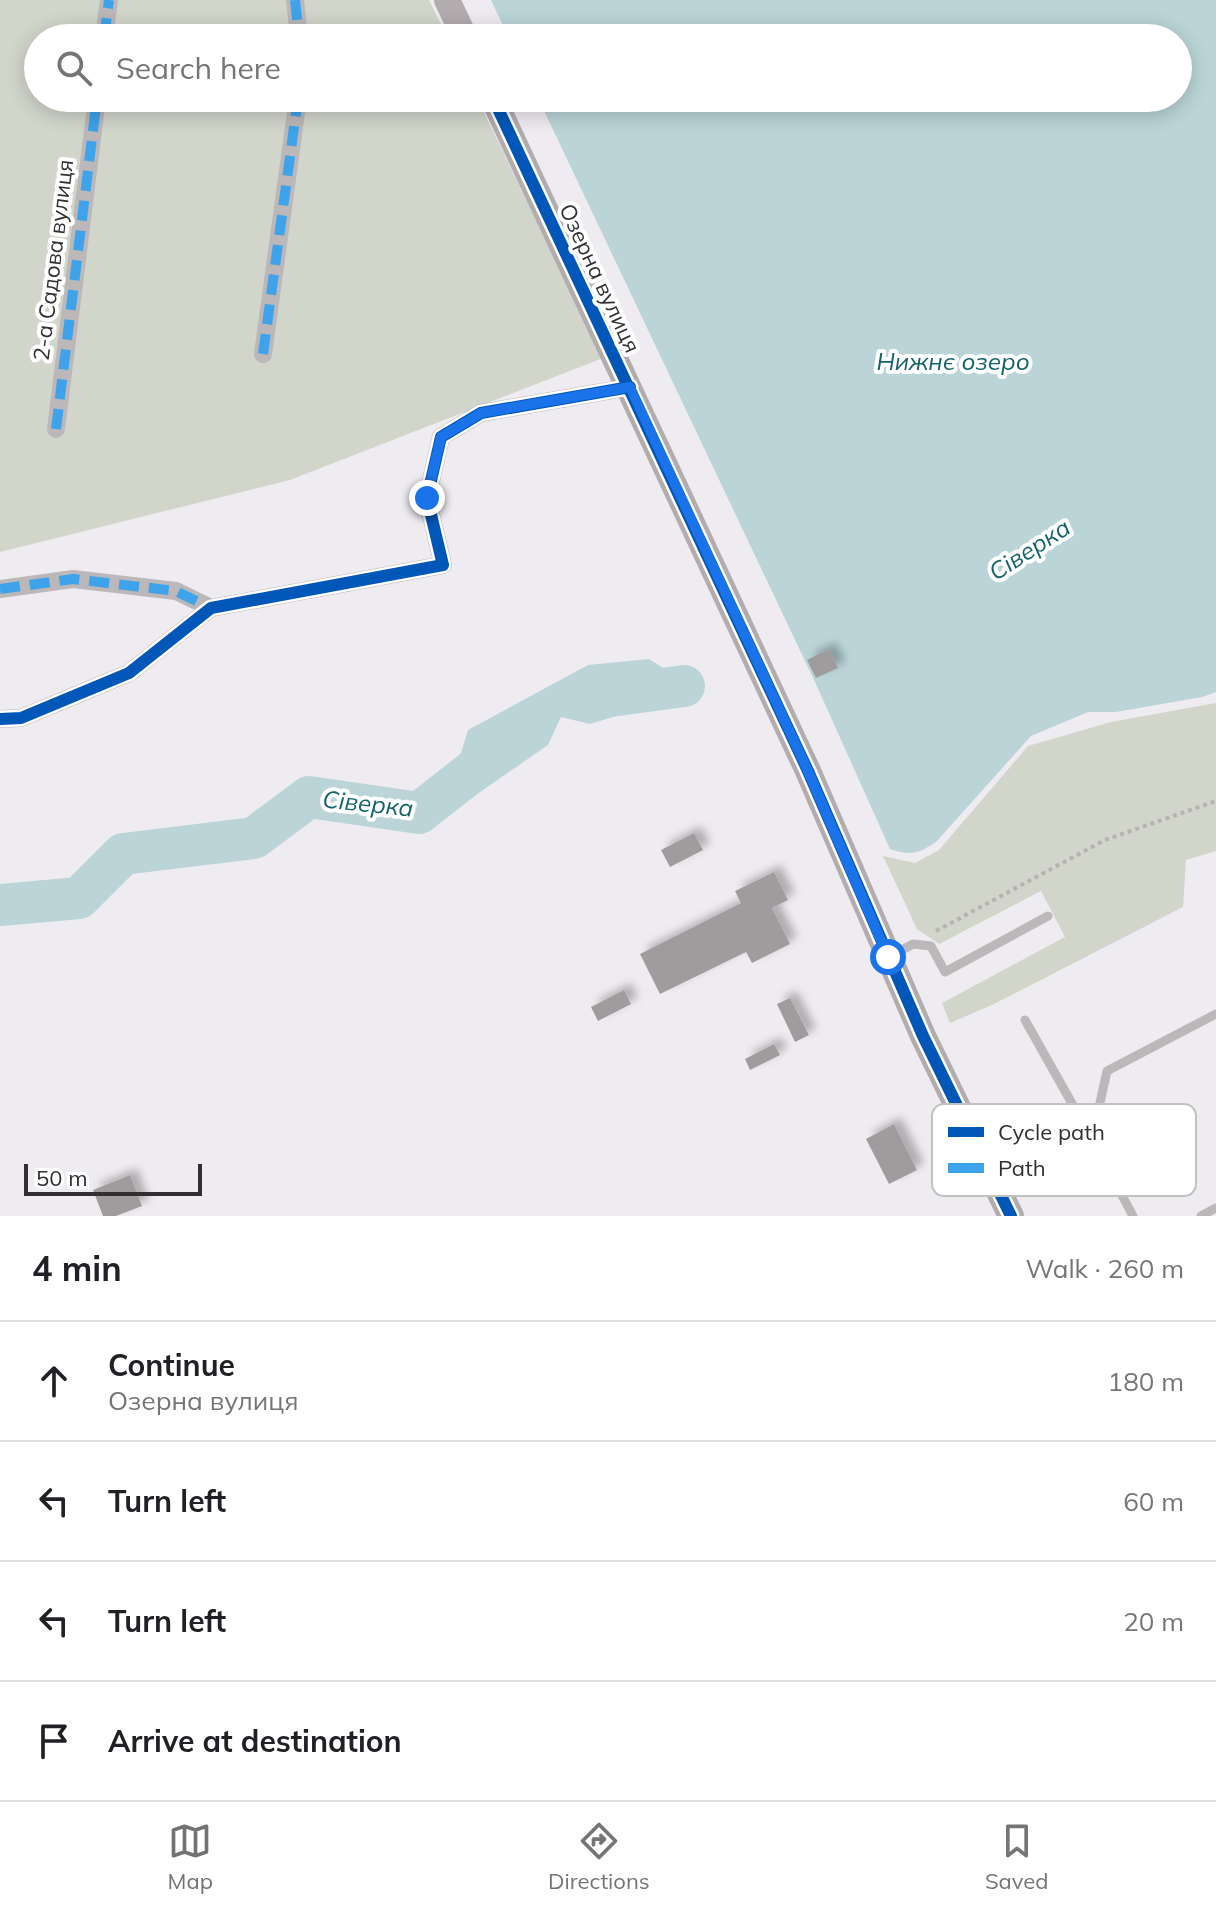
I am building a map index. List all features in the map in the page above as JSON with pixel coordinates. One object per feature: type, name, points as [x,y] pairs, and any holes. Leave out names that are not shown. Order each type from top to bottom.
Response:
[{"type":"street","points":[[106,24],[109,0]]},
{"type":"street","points":[[295,0],[298,24]]},
{"type":"street","points":[[447,0],[458,24]]},
{"type":"street","name":"2-а Садова вулиця","points":[[56,429],[95,112]]},
{"type":"street","points":[[263,354],[296,112]]},
{"type":"street","name":"Озерна вулиця","points":[[500,112],[808,771],[923,1036],[956,1104]]},
{"type":"street","points":[[0,719],[21,718],[129,673],[211,608],[443,565],[427,498],[441,437],[481,413],[630,387]]},
{"type":"street","points":[[0,589],[73,579],[176,591],[211,608]]},
{"type":"street","name":"Озерна вулиця","points":[[1001,1196],[1011,1216]]},
{"type":"lane","points":[[888,957],[913,944],[931,946],[945,972],[1048,916]]},
{"type":"lane","points":[[1100,1104],[1107,1071],[1216,1015]]},
{"type":"lane","points":[[1025,1020],[1072,1104]]},
{"type":"lane","points":[[1122,1196],[1133,1216]]},
{"type":"lane","points":[[1201,1216],[1216,1208]]},
{"type":"path","points":[[913,944],[1105,840],[1216,801]]},
{"type":"shaded area","points":[[0,0],[429,0],[441,24],[24,24],[24,112],[484,112],[603,358],[290,480],[0,552]]},
{"type":"shaded area","points":[[1216,703],[1216,851],[1186,860],[1183,907],[992,1005],[950,1023],[942,1003],[1065,937],[1041,891],[939,944],[917,929],[883,856],[915,863],[939,850],[1028,746],[1111,722]]},
{"type":"water","name":"Нижнє озеро","points":[[491,0],[1216,0],[1216,692],[1116,712],[1088,712],[1031,736],[937,841],[915,852],[890,849],[815,682],[545,112],[1192,112],[1192,24],[502,24]]},
{"type":"water","points":[[649,659],[679,678],[663,702],[590,724],[561,717],[548,745],[467,801],[443,785],[458,763],[468,730],[588,665]]},
{"type":"building","points":[[829,649],[838,668],[816,678],[807,660]]},
{"type":"building","points":[[694,833],[703,850],[670,867],[661,850]]},
{"type":"building","points":[[774,872],[788,900],[772,908],[790,944],[752,963],[746,952],[660,994],[640,954],[741,903],[735,891]]},
{"type":"building","points":[[624,990],[631,1004],[598,1021],[591,1007]]},
{"type":"building","points":[[790,998],[809,1035],[795,1042],[777,1004]]},
{"type":"building","points":[[774,1044],[780,1055],[750,1070],[745,1059]]},
{"type":"building","points":[[894,1124],[917,1170],[889,1184],[866,1139]]},
{"type":"building","points":[[130,1175],[142,1206],[116,1216],[103,1216],[93,1190]]},
{"type":"waterway","name":"Сіверка","points":[[618,695],[684,686]]},
{"type":"waterway","name":"Сіверка","points":[[0,905],[79,898],[123,854],[254,838],[309,797],[419,813],[493,755]]},
{"type":"marked path","points":[[106,24],[109,0]]},
{"type":"marked path","points":[[295,0],[298,24]]},
{"type":"marked path","points":[[56,429],[95,112]]},
{"type":"marked path","points":[[263,354],[296,112]]},
{"type":"marked path","points":[[0,589],[73,579],[176,591],[211,608]]},
{"type":"cycle path","points":[[500,112],[808,771],[923,1036],[956,1104]]},
{"type":"cycle path","points":[[0,719],[21,718],[129,673],[211,608],[443,565],[427,498],[441,437],[481,413],[630,387]]},
{"type":"cycle path","points":[[1001,1196],[1011,1216]]},
{"type":"route","points":[[427,498],[441,437],[481,413],[630,387],[808,771],[888,957]]}]
